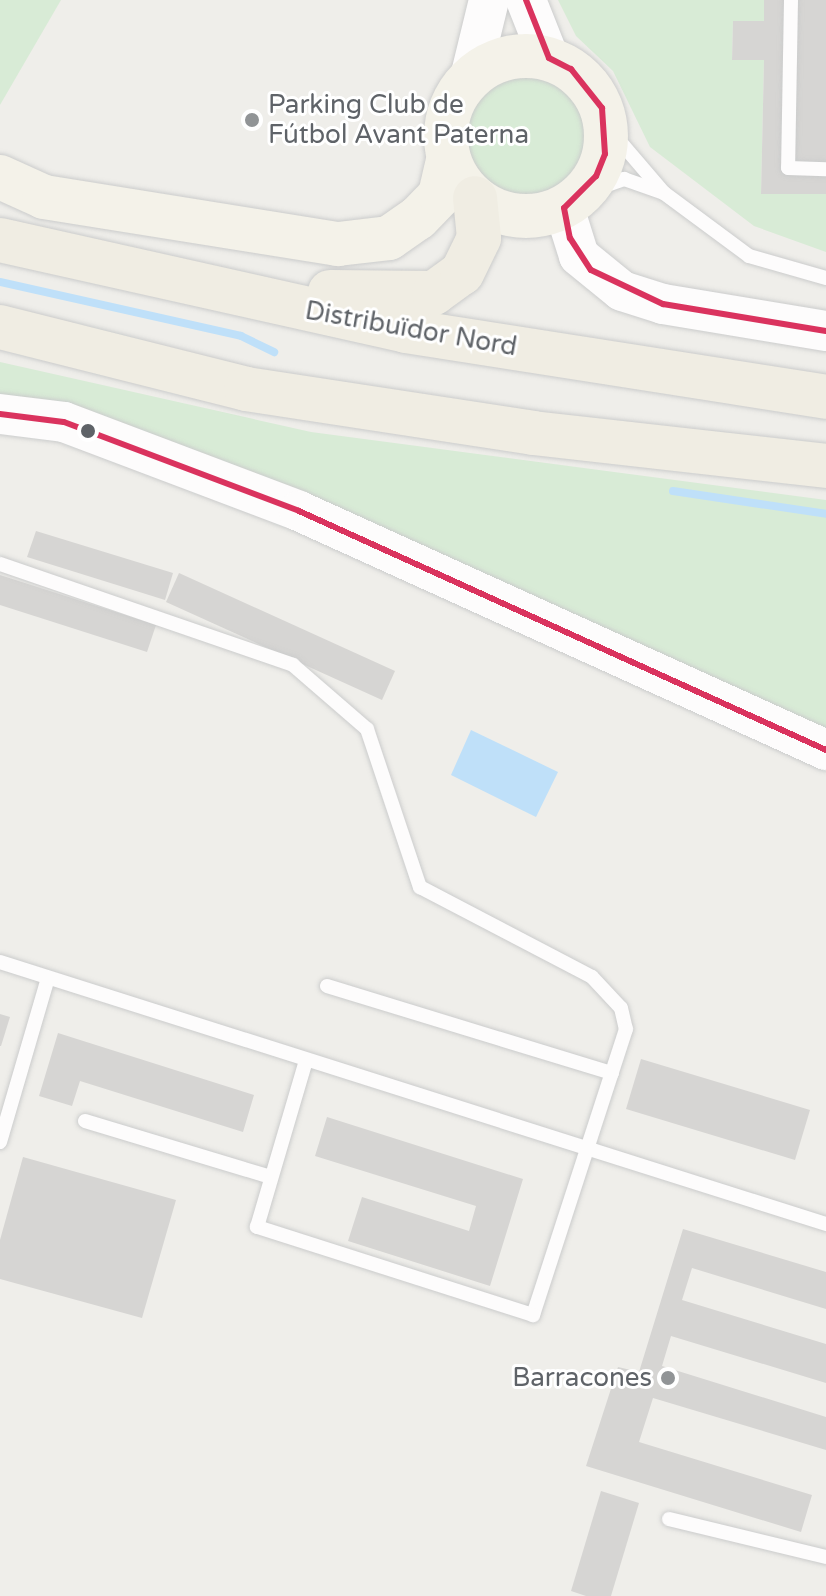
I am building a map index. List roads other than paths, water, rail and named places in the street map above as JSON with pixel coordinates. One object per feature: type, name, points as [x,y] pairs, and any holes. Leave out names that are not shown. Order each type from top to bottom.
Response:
[{"type":"highway","points":[[226,294],[283,286],[371,297],[434,293],[462,273],[479,238],[475,198]]},
{"type":"highway","name":"Distribuïdor Nord","points":[[0,240],[226,294],[406,331],[826,397]]},
{"type":"highway","points":[[0,327],[246,389],[402,415],[826,466]]},
{"type":"highway","points":[[0,343],[92,351]]},
{"type":"main road","points":[[0,177],[44,197],[338,244],[389,238],[418,218],[440,195],[448,159],[448,115],[470,78],[507,58],[549,58],[580,77],[602,108],[605,154],[573,201],[517,216],[475,198],[448,159]]},
{"type":"street","points":[[470,78],[489,0]]},
{"type":"street","points":[[526,0],[549,58]]},
{"type":"street","points":[[573,201],[579,256],[622,291],[826,331]]},
{"type":"street","points":[[0,414],[64,422],[299,511],[826,750]]},
{"type":"lane","points":[[791,0],[788,168],[826,169]]},
{"type":"lane","points":[[602,108],[616,137],[664,193],[749,256],[826,278]]},
{"type":"lane","points":[[573,201],[624,179],[664,193]]},
{"type":"lane","points":[[0,564],[293,665],[367,729],[420,887],[592,977],[621,1008],[626,1029],[533,1315],[257,1227],[306,1060]]},
{"type":"lane","points":[[0,962],[826,1224]]},
{"type":"lane","points":[[0,1142],[48,978]]},
{"type":"lane","points":[[327,986],[612,1073]]},
{"type":"lane","points":[[85,1121],[271,1177]]},
{"type":"lane","points":[[669,1519],[826,1557]]},
{"type":"water","points":[[471,730],[558,772],[536,817],[451,775]]},
{"type":"waterway","points":[[0,282],[241,336],[274,352]]},
{"type":"waterway","points":[[673,491],[826,514]]},
{"type":"place","name":"Parking Club de Fútbol Avant Paterna","points":[[252,120]]},
{"type":"place","name":"Barracones","points":[[668,1378]]}]
